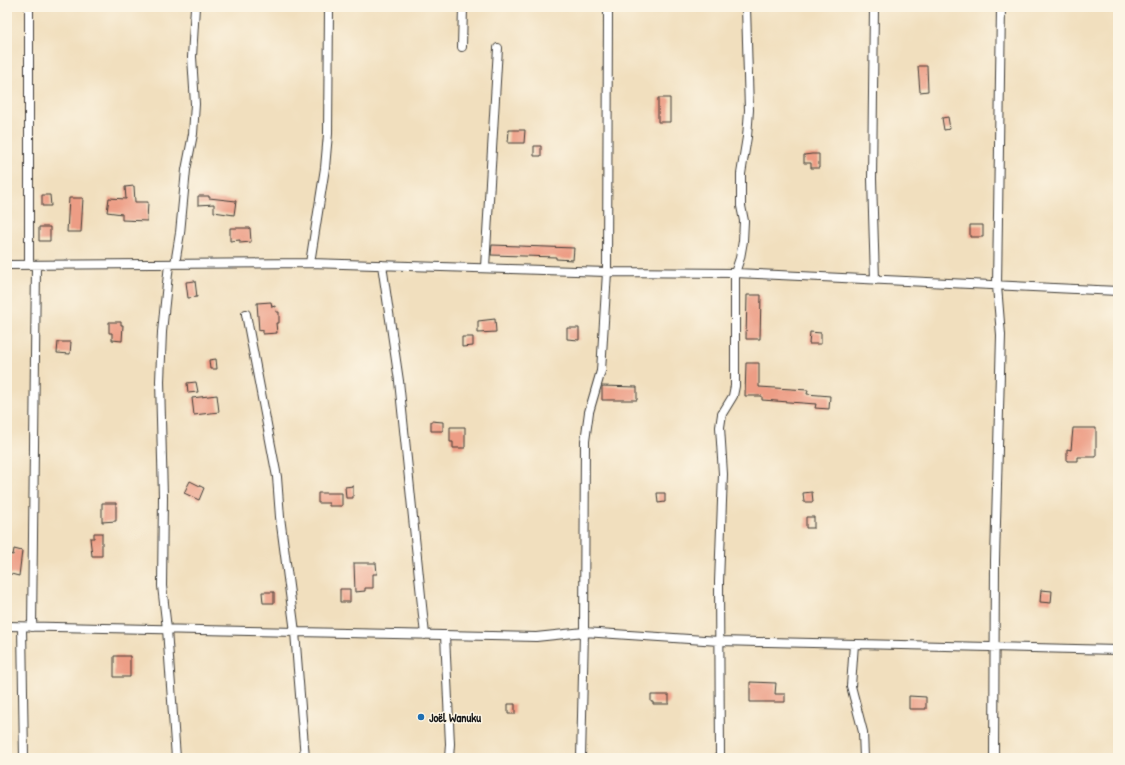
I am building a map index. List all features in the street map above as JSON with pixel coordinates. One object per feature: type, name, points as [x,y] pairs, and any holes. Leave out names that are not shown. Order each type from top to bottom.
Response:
[{"type":"street","points":[[29,7],[32,265],[32,627]]},
{"type":"street","points":[[176,758],[168,629],[162,586],[163,497],[160,381],[162,332],[172,264],[182,218],[186,170],[193,134],[195,104],[192,58],[195,7]]},
{"type":"street","points":[[310,263],[325,168],[328,134],[329,7]]},
{"type":"street","points":[[462,47],[463,7]]},
{"type":"street","points":[[581,758],[584,632],[585,441],[588,417],[601,371],[607,272],[608,7]]},
{"type":"street","points":[[720,758],[719,582],[723,474],[720,426],[722,414],[733,396],[735,386],[735,273],[740,258],[743,241],[744,221],[741,206],[741,174],[747,137],[749,110],[746,7]]},
{"type":"street","points":[[874,7],[872,179],[875,280]]},
{"type":"street","points":[[994,758],[1001,335],[997,286],[1001,7]]},
{"type":"street","points":[[485,267],[498,48]]},
{"type":"street","points":[[7,265],[310,263],[382,266],[485,267],[607,272],[735,273],[1118,292]]},
{"type":"street","points":[[382,266],[399,381],[425,635]]},
{"type":"street","points":[[246,314],[277,477],[280,517],[295,632],[305,758]]},
{"type":"street","points":[[7,626],[536,637],[584,632],[719,641],[995,646],[1118,650]]},
{"type":"street","points":[[22,627],[24,758]]},
{"type":"street","points":[[445,635],[450,744],[449,758]]},
{"type":"street","points":[[854,644],[851,686],[863,732],[864,758]]},
{"type":"building","points":[[918,66],[927,66],[928,91],[920,92]]},
{"type":"building","points":[[658,98],[670,98],[670,122],[658,122]]},
{"type":"building","points":[[948,117],[950,129],[944,130],[942,118]]},
{"type":"building","points":[[509,130],[525,130],[524,143],[508,143]]},
{"type":"building","points":[[534,146],[541,146],[541,156],[534,156]]},
{"type":"building","points":[[819,154],[819,168],[811,168],[811,163],[804,163],[804,155]]},
{"type":"building","points":[[134,186],[135,202],[148,202],[147,221],[122,220],[122,214],[107,212],[109,198],[126,199],[125,187]]},
{"type":"building","points":[[42,195],[50,195],[51,206],[42,206]]},
{"type":"building","points":[[198,196],[209,196],[209,198],[236,201],[234,215],[214,212],[214,204],[198,205]]},
{"type":"building","points":[[69,198],[83,198],[81,232],[67,232]]},
{"type":"building","points":[[970,225],[983,225],[983,237],[970,237]]},
{"type":"building","points":[[39,227],[50,227],[50,241],[39,241]]},
{"type":"building","points":[[230,228],[250,228],[251,242],[240,243],[240,240],[230,241]]},
{"type":"building","points":[[492,245],[574,248],[573,260],[556,259],[556,257],[491,255]]},
{"type":"building","points":[[195,281],[197,297],[188,298],[186,282]]},
{"type":"building","points":[[747,295],[761,295],[760,339],[746,339]]},
{"type":"building","points":[[271,302],[272,307],[275,306],[276,312],[279,312],[279,323],[276,323],[277,333],[263,334],[263,330],[259,331],[257,303]]},
{"type":"building","points":[[495,319],[496,332],[478,333],[478,321]]},
{"type":"building","points":[[109,322],[121,322],[121,325],[123,325],[122,341],[112,340],[112,333],[109,333]]},
{"type":"building","points":[[567,328],[579,328],[579,340],[567,339]]},
{"type":"building","points":[[810,332],[821,333],[821,344],[809,344]]},
{"type":"building","points":[[462,337],[473,337],[473,346],[462,347]]},
{"type":"building","points":[[58,342],[71,342],[70,354],[57,353]]},
{"type":"building","points":[[216,359],[217,369],[210,369],[209,360]]},
{"type":"building","points":[[746,363],[759,363],[759,387],[808,390],[807,394],[830,396],[829,409],[815,408],[816,404],[762,400],[762,396],[745,396]]},
{"type":"building","points":[[196,382],[198,392],[188,393],[187,383]]},
{"type":"building","points":[[602,386],[637,387],[637,400],[602,400]]},
{"type":"building","points":[[217,395],[219,412],[194,415],[192,398]]},
{"type":"building","points":[[431,421],[443,422],[443,431],[431,431]]},
{"type":"building","points":[[450,427],[465,427],[465,448],[453,448],[453,442],[450,442]]},
{"type":"building","points":[[1073,428],[1096,428],[1096,457],[1078,457],[1078,461],[1067,461],[1067,449],[1071,450]]},
{"type":"building","points":[[190,481],[204,488],[199,500],[184,493]]},
{"type":"building","points":[[353,486],[353,498],[346,498],[345,487]]},
{"type":"building","points":[[812,492],[813,502],[804,502],[803,493]]},
{"type":"building","points":[[318,493],[342,493],[342,506],[329,506],[329,503],[318,503]]},
{"type":"building","points":[[657,493],[665,493],[665,502],[658,503]]},
{"type":"building","points":[[102,503],[116,503],[116,521],[102,522]]},
{"type":"building","points":[[806,517],[814,517],[814,528],[806,528]]},
{"type":"building","points":[[94,533],[102,533],[102,556],[92,556],[90,538],[94,538]]},
{"type":"building","points":[[14,549],[22,551],[19,576],[7,573],[7,554],[13,555]]},
{"type":"building","points":[[354,563],[376,563],[377,574],[373,574],[373,588],[365,588],[365,591],[355,592]]},
{"type":"building","points":[[340,589],[350,589],[350,602],[340,602]]},
{"type":"building","points":[[1041,590],[1052,591],[1051,603],[1040,602]]},
{"type":"building","points":[[262,592],[274,592],[274,603],[263,603]]},
{"type":"building","points":[[114,656],[130,656],[130,677],[114,677]]},
{"type":"building","points":[[750,682],[776,683],[775,694],[785,694],[785,702],[750,702]]},
{"type":"building","points":[[651,695],[669,695],[669,704],[653,704],[653,702],[651,702]]},
{"type":"building","points":[[909,696],[926,697],[926,709],[909,709]]},
{"type":"building","points":[[508,704],[515,704],[515,714],[508,714]]},
{"type":"place","name":"Joël Wanuku","points":[[421,717]]}]
